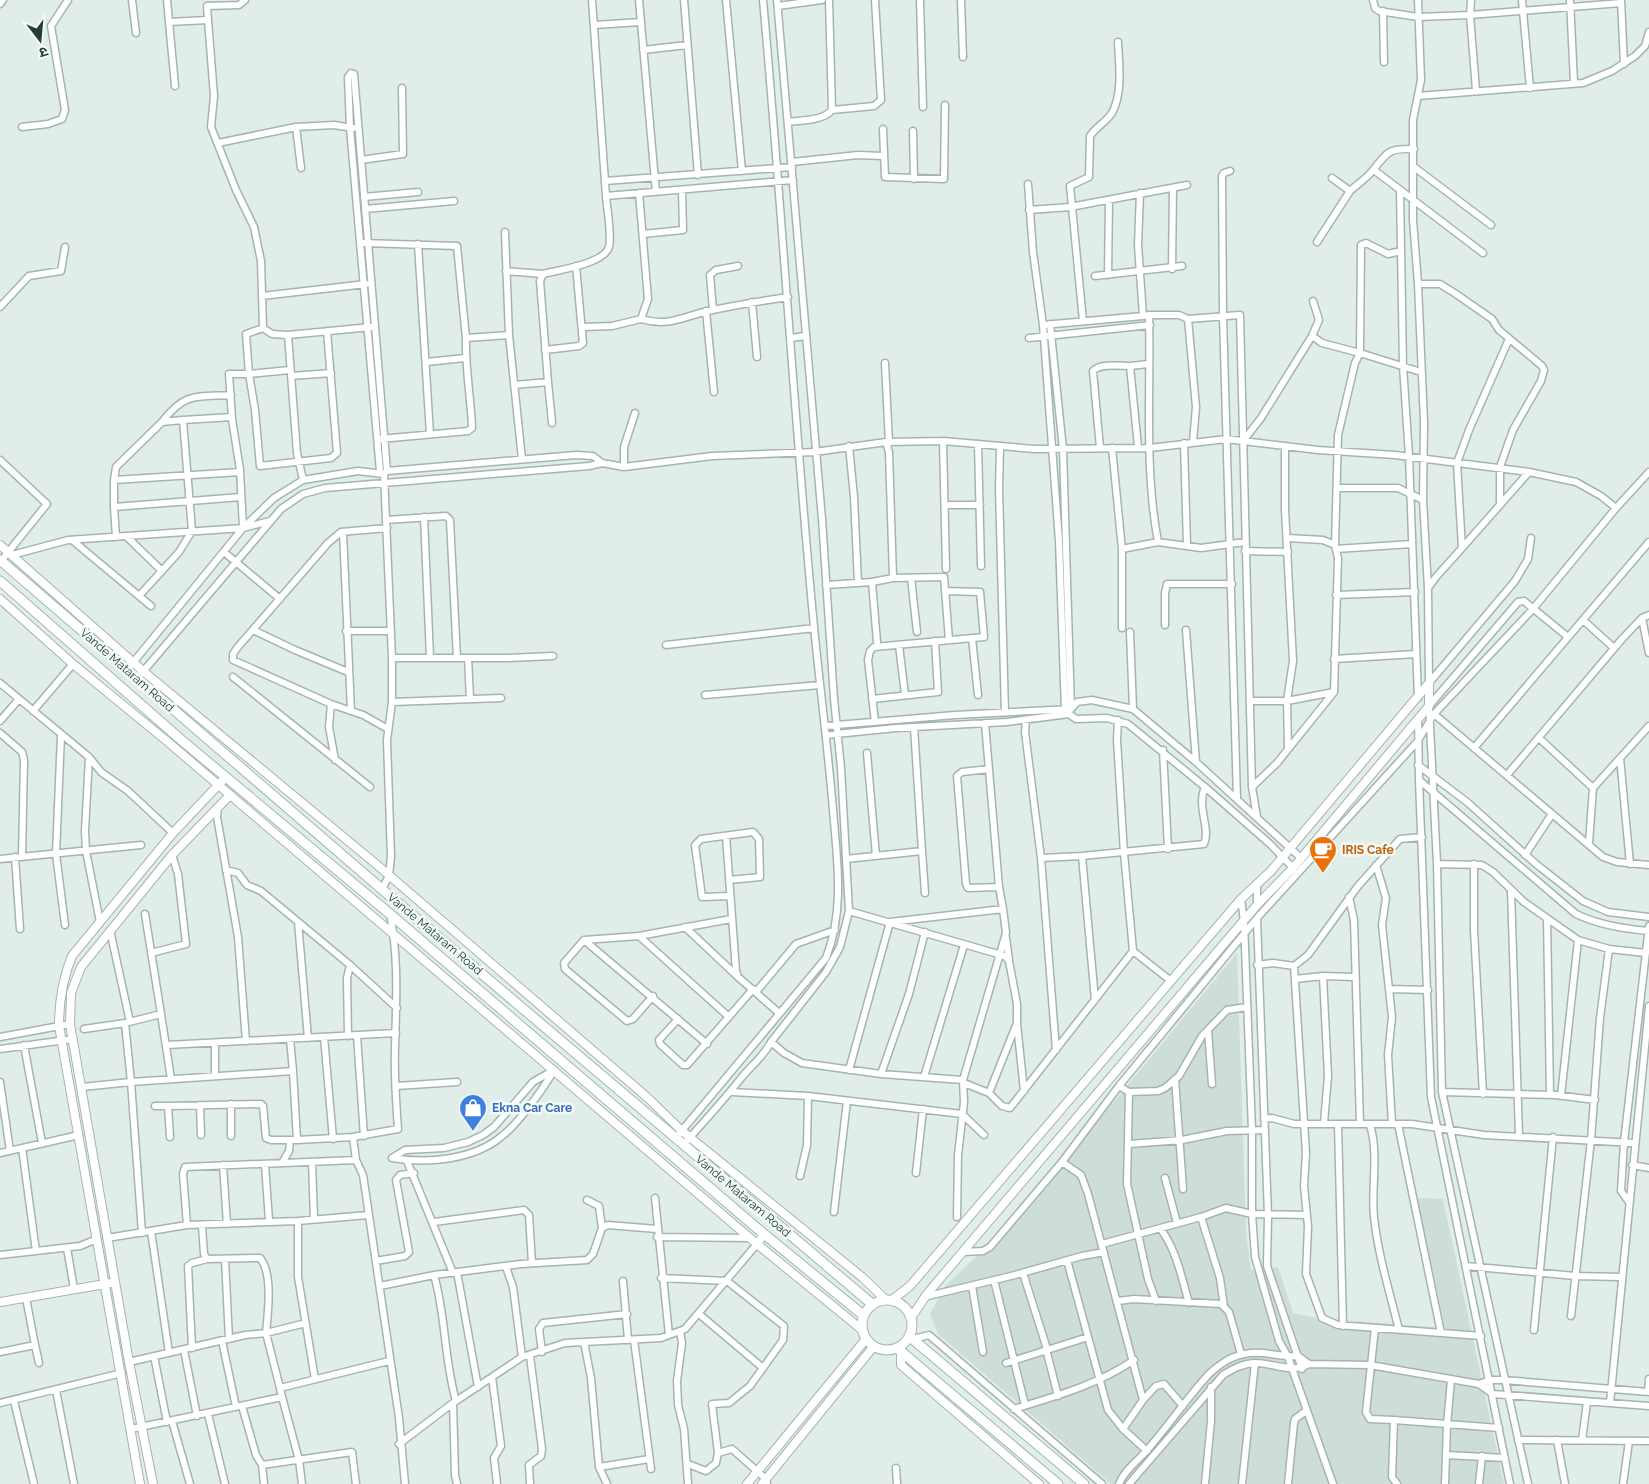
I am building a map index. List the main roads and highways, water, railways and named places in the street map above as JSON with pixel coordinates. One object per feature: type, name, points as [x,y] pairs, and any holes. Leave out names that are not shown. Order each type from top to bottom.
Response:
[{"type":"main road","name":"Vande Mataram Road","points":[[0,561],[127,670],[140,674],[382,889],[872,1304]]},
{"type":"main road","name":"Vande Mataram Road","points":[[0,581],[226,778],[390,914],[764,1234],[863,1315]]},
{"type":"main road","points":[[899,1349],[911,1337],[911,1318],[904,1306],[888,1300],[872,1304],[863,1315],[861,1329],[866,1339],[881,1349],[899,1349],[1058,1484]]},
{"type":"main road","points":[[911,1337],[1084,1484]]},
{"type":"place","name":"IRIS Cafe","points":[[1323,874]]},
{"type":"place","name":"Ekna Car Care","points":[[473,1132]]}]
